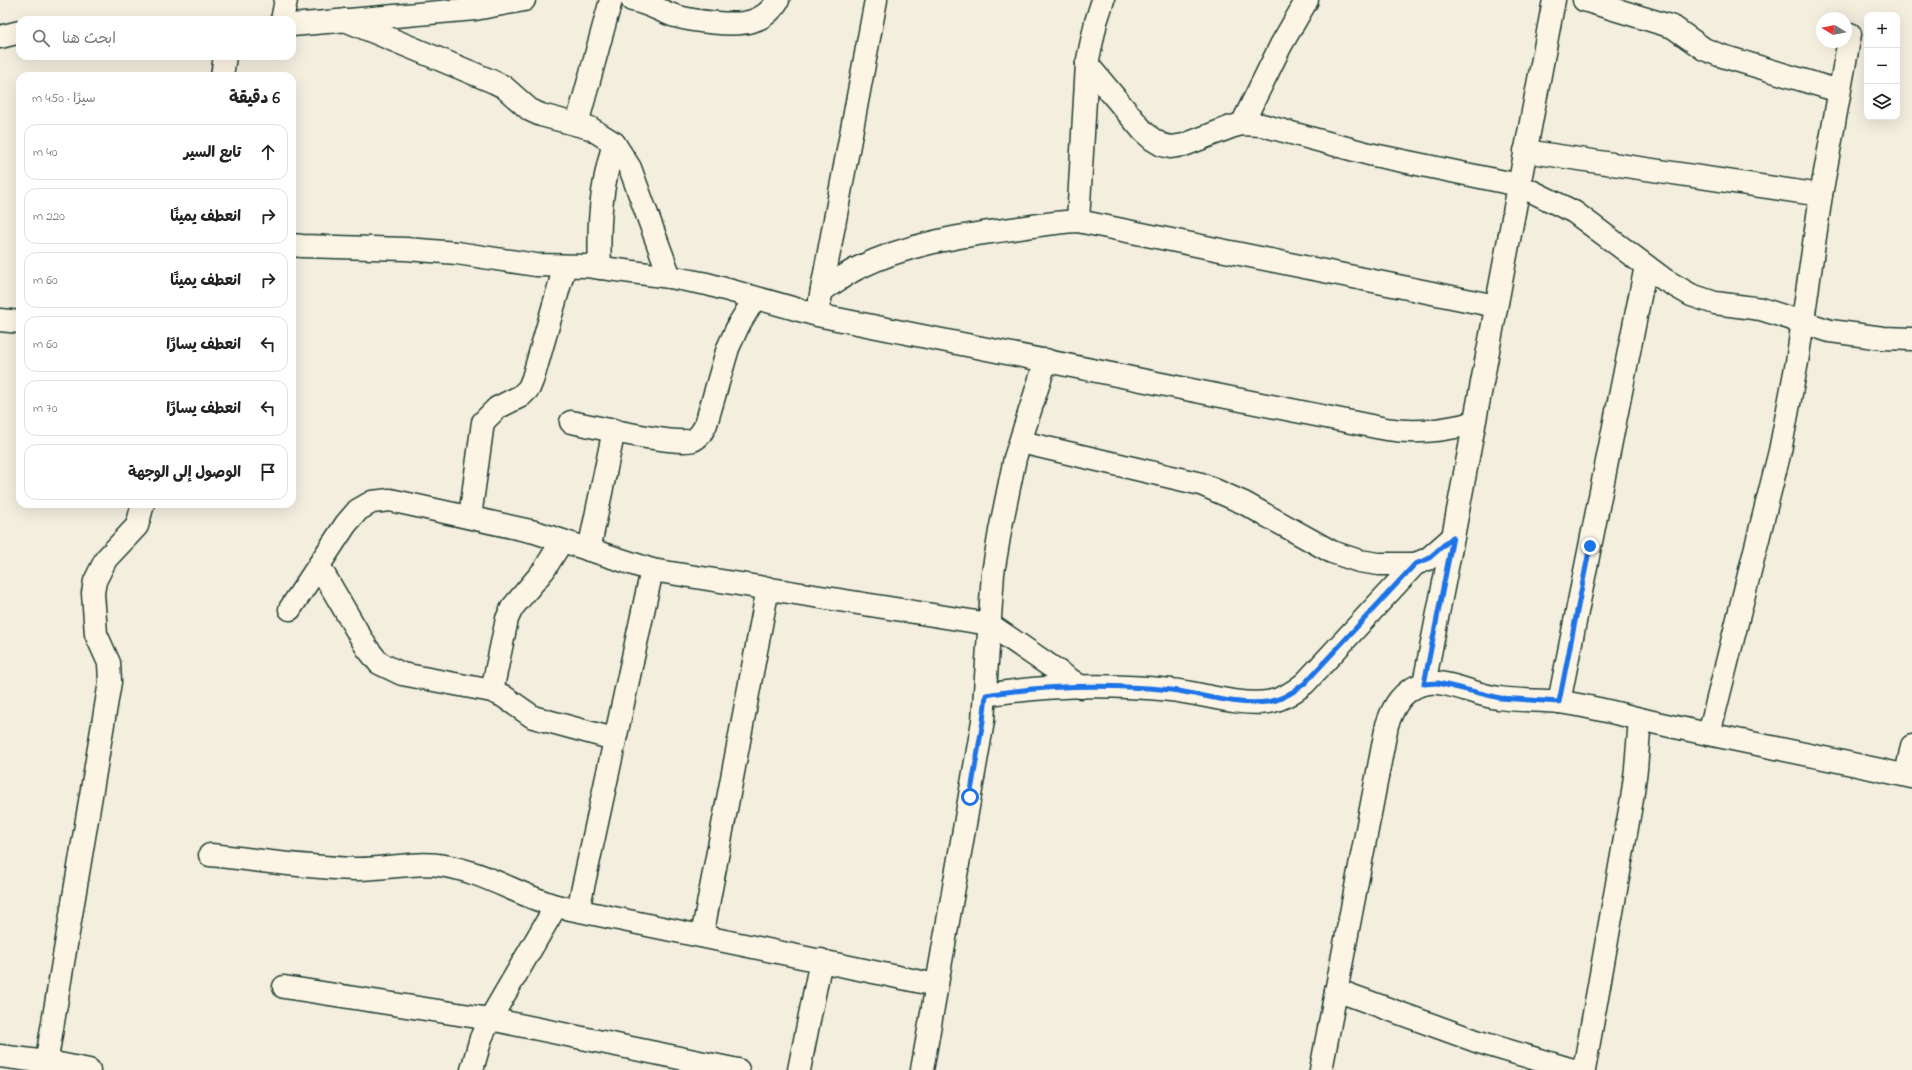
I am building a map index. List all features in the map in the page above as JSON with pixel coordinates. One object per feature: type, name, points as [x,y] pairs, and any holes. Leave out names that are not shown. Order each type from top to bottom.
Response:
[{"type":"street","points":[[283,16],[286,0]]},
{"type":"street","points":[[296,25],[475,9],[524,0]]},
{"type":"street","points":[[577,124],[611,0]]},
{"type":"street","points":[[632,0],[648,4],[664,5],[688,19],[738,23],[752,22],[764,16],[774,7],[778,0]]},
{"type":"street","points":[[817,315],[876,0]]},
{"type":"street","points":[[1078,221],[1087,64],[1096,22],[1103,0]]},
{"type":"street","points":[[1242,124],[1281,45],[1307,0]]},
{"type":"street","points":[[1424,684],[1554,0]]},
{"type":"street","points":[[1584,0],[1673,27],[1704,49],[1719,55],[1839,91]]},
{"type":"street","points":[[345,20],[494,82],[504,87],[530,110],[540,115],[590,128],[614,143],[630,168],[670,277]]},
{"type":"street","points":[[0,37],[16,33]]},
{"type":"street","points":[[1709,734],[1780,451],[1788,411],[1821,195],[1847,48]]},
{"type":"street","points":[[223,72],[224,60]]},
{"type":"street","points":[[1087,64],[1142,131],[1162,145],[1171,147],[1184,145],[1231,126],[1242,124],[1262,125],[1369,154],[1519,185],[1574,212],[1665,280],[1691,295],[1715,303],[1762,309],[1802,323],[1844,333],[1882,338],[1912,339]]},
{"type":"street","points":[[600,268],[600,205],[614,143]]},
{"type":"street","points":[[1525,151],[1821,195]]},
{"type":"street","points":[[822,290],[858,268],[910,248],[949,238],[982,232],[1078,221],[1496,306]]},
{"type":"street","points":[[296,245],[406,249],[457,253],[536,265],[600,268],[670,277],[707,284],[817,315],[1401,431],[1430,432],[1474,423]]},
{"type":"street","points":[[470,517],[483,422],[497,408],[521,396],[529,388],[534,378],[565,266]]},
{"type":"street","points":[[1559,702],[1646,266]]},
{"type":"street","points":[[571,422],[614,430],[683,440],[693,440],[700,435],[706,424],[728,348],[739,324],[755,298]]},
{"type":"street","points":[[0,320],[16,322]]},
{"type":"street","points":[[922,1070],[936,984],[979,751],[986,695],[993,573],[1000,531],[1016,458],[1046,360]]},
{"type":"street","points":[[589,550],[614,430]]},
{"type":"street","points":[[1021,442],[1201,484],[1244,503],[1332,552],[1359,561],[1379,564],[1415,564],[1428,559],[1453,537]]},
{"type":"street","points":[[290,609],[346,524],[358,510],[372,502],[390,500],[470,517],[562,541],[652,570],[989,624],[1081,686]]},
{"type":"street","points":[[45,1066],[110,682],[109,663],[96,634],[93,593],[95,581],[106,560],[137,526],[142,508]]},
{"type":"street","points":[[492,692],[507,619],[512,608],[544,570],[562,541]]},
{"type":"street","points":[[986,695],[1037,688],[1121,686],[1172,690],[1249,702],[1268,702],[1290,694],[1321,667],[1415,564]]},
{"type":"street","points":[[319,566],[367,648],[379,663],[402,674],[492,692],[503,696],[533,717],[614,739]]},
{"type":"street","points":[[578,910],[652,570]]},
{"type":"street","points":[[702,936],[768,588]]},
{"type":"street","points":[[1321,1070],[1387,726],[1393,709],[1401,697],[1413,688],[1424,684],[1438,683],[1500,698],[1559,702],[1601,709],[1640,719],[1909,776],[1912,746]]},
{"type":"street","points":[[1584,1070],[1632,799],[1640,719]]},
{"type":"street","points":[[210,855],[323,868],[378,869],[422,864],[444,866],[463,870],[539,901],[556,906],[936,984]]},
{"type":"street","points":[[472,1070],[481,1038],[490,1019],[556,906]]},
{"type":"street","points":[[799,1070],[821,960]]},
{"type":"street","points":[[284,987],[490,1019],[738,1070]]},
{"type":"street","points":[[1336,990],[1479,1042],[1573,1070]]},
{"type":"street","points":[[0,1056],[45,1066],[89,1070]]},
{"type":"route","points":[[970,797],[979,751],[986,695],[1037,688],[1121,686],[1172,690],[1249,702],[1268,702],[1290,694],[1305,683],[1415,564],[1428,559],[1453,537],[1424,684],[1438,683],[1484,696],[1559,702],[1590,546]]}]
